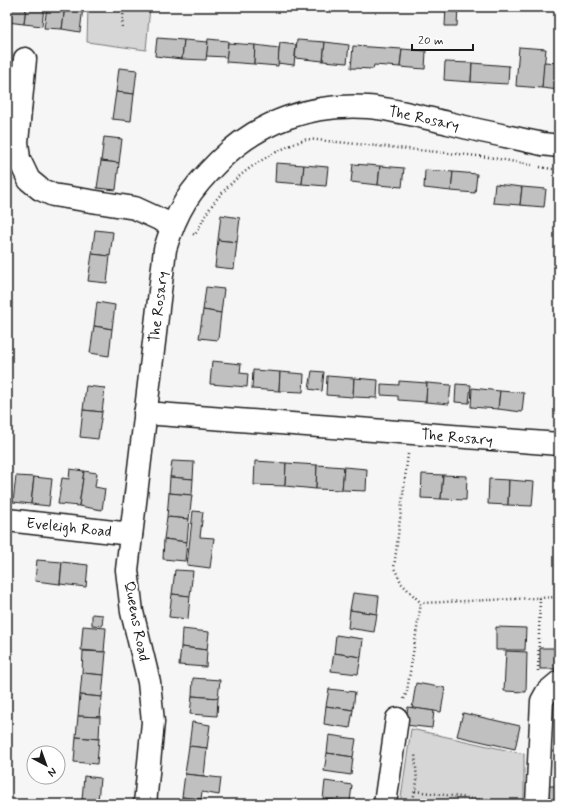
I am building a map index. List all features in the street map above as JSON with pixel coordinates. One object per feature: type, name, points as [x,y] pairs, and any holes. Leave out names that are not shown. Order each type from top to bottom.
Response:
[{"type":"street","points":[[25,59],[17,142],[19,159],[29,180],[40,189],[53,195],[135,208],[172,226]]},
{"type":"street","name":"The Rosary","points":[[559,146],[542,144],[369,107],[322,107],[296,114],[268,125],[234,147],[191,191],[180,207],[165,249],[145,413],[559,444]]},
{"type":"street","name":"Queens Road","points":[[145,413],[127,570],[132,612],[149,682],[153,722],[145,804]]},
{"type":"street","name":"Eveleigh Road","points":[[7,520],[131,534]]},
{"type":"street","points":[[537,804],[541,707],[542,701],[553,687]]},
{"type":"street","points":[[385,804],[397,719]]},
{"type":"path","points":[[119,7],[134,9]]},
{"type":"path","points":[[122,28],[124,7]]},
{"type":"path","points":[[172,226],[195,235],[210,208],[224,191],[241,176],[261,160],[287,146],[307,139],[488,157],[559,170]]},
{"type":"path","points":[[410,434],[394,568],[402,584],[421,603],[559,597]]},
{"type":"path","points":[[540,598],[538,681],[553,687]]},
{"type":"path","points":[[397,719],[407,691],[421,603]]},
{"type":"path","points":[[415,791],[513,804]]},
{"type":"shaded area","points":[[88,7],[150,7],[146,50],[87,42]]},
{"type":"shaded area","points":[[411,729],[524,754],[524,804],[400,804]]},
{"type":"building","points":[[8,7],[26,7],[24,24],[7,22]]},
{"type":"building","points":[[26,7],[44,7],[42,26],[24,24]]},
{"type":"building","points":[[47,7],[65,7],[62,29],[44,28]]},
{"type":"building","points":[[65,7],[83,7],[80,32],[62,29]]},
{"type":"building","points":[[446,7],[458,7],[457,26],[445,26]]},
{"type":"building","points":[[157,38],[184,40],[182,59],[155,56]]},
{"type":"building","points":[[208,39],[228,41],[227,57],[206,56]]},
{"type":"building","points":[[184,40],[208,42],[206,60],[182,59]]},
{"type":"building","points":[[297,40],[325,42],[323,61],[295,58]]},
{"type":"building","points":[[325,42],[349,45],[347,63],[323,61]]},
{"type":"building","points":[[228,43],[255,45],[254,64],[226,62]]},
{"type":"building","points":[[280,43],[296,45],[294,65],[277,63]]},
{"type":"building","points":[[255,45],[279,48],[278,66],[254,64]]},
{"type":"building","points":[[353,46],[402,49],[400,67],[374,65],[373,69],[351,68]]},
{"type":"building","points":[[519,47],[546,49],[542,88],[516,86]]},
{"type":"building","points":[[402,49],[426,51],[425,69],[400,67]]},
{"type":"building","points":[[445,62],[472,63],[471,82],[444,80]]},
{"type":"building","points":[[544,62],[559,63],[559,90],[542,88]]},
{"type":"building","points":[[472,63],[509,66],[508,84],[471,82]]},
{"type":"building","points":[[119,68],[137,70],[134,94],[116,92]]},
{"type":"building","points":[[116,92],[134,94],[131,121],[112,119]]},
{"type":"building","points":[[104,137],[122,139],[119,163],[101,161]]},
{"type":"building","points":[[101,161],[119,163],[116,190],[97,188]]},
{"type":"building","points":[[276,163],[304,165],[302,184],[275,182]]},
{"type":"building","points":[[353,164],[380,166],[378,185],[351,182]]},
{"type":"building","points":[[304,165],[328,167],[326,186],[302,184]]},
{"type":"building","points":[[380,166],[404,168],[402,187],[378,185]]},
{"type":"building","points":[[425,170],[453,172],[451,191],[424,188]]},
{"type":"building","points":[[453,172],[477,174],[475,193],[451,191]]},
{"type":"building","points":[[495,184],[522,187],[520,205],[493,203]]},
{"type":"building","points":[[522,187],[546,189],[544,207],[520,205]]},
{"type":"building","points":[[221,215],[240,218],[237,242],[218,240]]},
{"type":"building","points":[[95,230],[113,232],[110,256],[92,254]]},
{"type":"building","points":[[218,240],[237,242],[234,269],[215,267]]},
{"type":"building","points":[[92,254],[110,256],[107,283],[88,281]]},
{"type":"building","points":[[206,287],[224,289],[221,313],[203,310]]},
{"type":"building","points":[[97,302],[115,305],[112,329],[94,326]]},
{"type":"building","points":[[203,310],[221,313],[218,340],[199,338]]},
{"type":"building","points":[[94,326],[112,329],[109,356],[90,353]]},
{"type":"building","points":[[212,361],[241,364],[240,373],[248,374],[247,387],[210,384]]},
{"type":"building","points":[[253,370],[280,372],[279,391],[252,389]]},
{"type":"building","points":[[312,371],[324,372],[322,391],[309,389]]},
{"type":"building","points":[[280,372],[304,374],[303,392],[279,391]]},
{"type":"building","points":[[327,376],[354,378],[353,397],[326,395]]},
{"type":"building","points":[[354,378],[378,380],[377,398],[353,397]]},
{"type":"building","points":[[399,381],[427,383],[426,402],[398,400],[398,396],[381,395],[381,384],[399,385]]},
{"type":"building","points":[[427,383],[451,385],[449,404],[426,402]]},
{"type":"building","points":[[456,384],[471,385],[469,403],[455,402]]},
{"type":"building","points":[[86,386],[105,388],[102,412],[83,410]]},
{"type":"building","points":[[472,388],[500,391],[498,409],[471,407]]},
{"type":"building","points":[[500,391],[524,393],[522,412],[498,409]]},
{"type":"building","points":[[83,410],[102,412],[98,439],[80,437]]},
{"type":"building","points":[[172,461],[194,462],[193,479],[170,477]]},
{"type":"building","points":[[255,461],[286,463],[285,486],[254,485]]},
{"type":"building","points":[[286,463],[317,465],[316,489],[285,486]]},
{"type":"building","points":[[317,465],[344,467],[342,490],[316,489]]},
{"type":"building","points":[[344,467],[367,469],[366,491],[342,490]]},
{"type":"building","points":[[70,469],[84,471],[79,506],[58,504],[62,478],[69,479]]},
{"type":"building","points":[[84,471],[97,473],[95,487],[105,489],[102,510],[79,506]]},
{"type":"building","points":[[422,474],[443,475],[441,499],[421,498]]},
{"type":"building","points":[[443,475],[467,476],[466,500],[441,499]]},
{"type":"building","points":[[16,476],[34,477],[31,504],[13,502]]},
{"type":"building","points":[[34,477],[52,479],[49,506],[31,504]]},
{"type":"building","points":[[170,477],[193,479],[192,495],[169,493]]},
{"type":"building","points":[[489,479],[509,480],[508,505],[488,504]]},
{"type":"building","points":[[509,480],[534,482],[532,506],[508,505]]},
{"type":"building","points":[[169,493],[192,495],[189,519],[167,517]]},
{"type":"building","points":[[193,511],[203,512],[200,537],[214,538],[210,568],[187,565]]},
{"type":"building","points":[[167,517],[189,519],[187,542],[164,539]]},
{"type":"building","points":[[164,539],[187,542],[185,561],[163,559]]},
{"type":"building","points":[[37,560],[62,562],[60,584],[35,581]]},
{"type":"building","points":[[62,562],[88,565],[86,587],[60,584]]},
{"type":"building","points":[[175,570],[193,571],[190,596],[172,594]]},
{"type":"building","points":[[353,593],[379,596],[377,614],[350,610]]},
{"type":"building","points":[[172,594],[190,596],[188,619],[169,617]]},
{"type":"building","points":[[350,610],[377,614],[374,632],[348,628]]},
{"type":"building","points":[[92,614],[103,615],[102,626],[92,625]]},
{"type":"building","points":[[83,626],[106,628],[104,652],[81,650]]},
{"type":"building","points":[[496,627],[526,628],[525,650],[496,650]]},
{"type":"building","points":[[182,629],[209,632],[207,650],[181,647]]},
{"type":"building","points":[[336,635],[363,639],[361,657],[334,653]]},
{"type":"building","points":[[181,647],[207,650],[206,667],[179,665]]},
{"type":"building","points":[[540,648],[559,648],[559,669],[540,669]]},
{"type":"building","points":[[83,651],[106,652],[104,675],[82,673]]},
{"type":"building","points":[[506,651],[527,652],[526,692],[504,691]]},
{"type":"building","points":[[334,653],[361,657],[358,674],[331,671]]},
{"type":"building","points":[[82,673],[104,675],[102,697],[80,695]]},
{"type":"building","points":[[193,678],[220,680],[218,698],[192,696]]},
{"type":"building","points":[[416,683],[445,688],[441,712],[412,708]]},
{"type":"building","points":[[329,689],[355,692],[353,710],[326,706]]},
{"type":"building","points":[[80,695],[102,697],[100,717],[78,716]]},
{"type":"building","points":[[192,696],[218,698],[217,716],[190,714]]},
{"type":"building","points":[[557,703],[559,703],[559,730],[556,730]]},
{"type":"building","points":[[326,706],[353,710],[350,728],[324,724]]},
{"type":"building","points":[[408,707],[434,711],[432,728],[405,725]]},
{"type":"building","points":[[463,713],[520,726],[515,749],[457,736]]},
{"type":"building","points":[[78,716],[100,717],[99,739],[76,737]]},
{"type":"building","points":[[192,722],[210,725],[207,748],[189,746]]},
{"type":"building","points":[[329,735],[356,739],[353,757],[327,753]]},
{"type":"building","points":[[76,737],[99,739],[97,764],[74,762]]},
{"type":"building","points":[[189,746],[207,748],[204,776],[185,774]]},
{"type":"building","points":[[327,753],[353,757],[351,775],[324,771]]},
{"type":"building","points":[[185,774],[221,778],[219,795],[202,792],[201,799],[182,797]]},
{"type":"building","points":[[84,776],[100,778],[98,802],[82,800]]},
{"type":"building","points":[[325,781],[352,785],[350,802],[323,799]]},
{"type":"building","points":[[549,786],[559,786],[559,804],[548,804]]},
{"type":"building","points":[[182,797],[201,799],[200,804],[181,804]]},
{"type":"building","points":[[323,799],[350,802],[349,804],[322,804]]},
{"type":"building","points":[[82,800],[98,802],[98,804],[81,804]]}]
